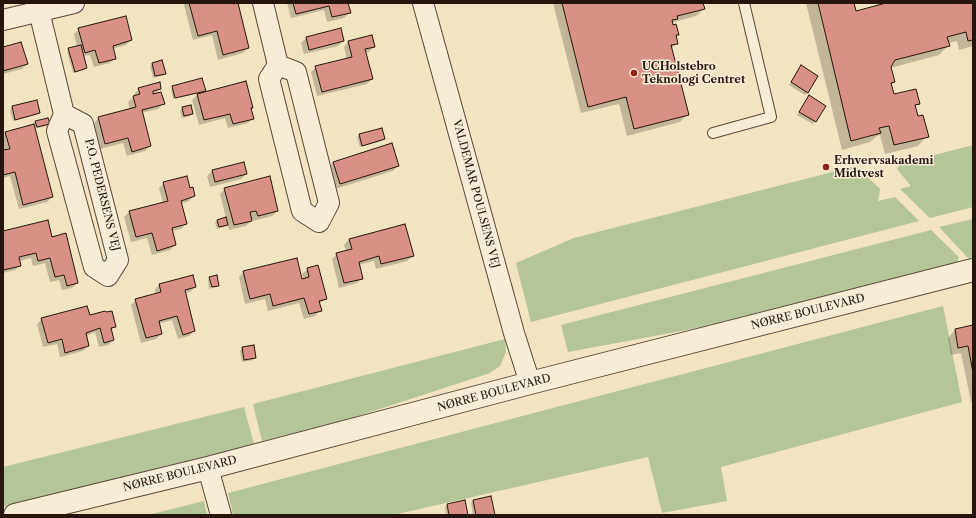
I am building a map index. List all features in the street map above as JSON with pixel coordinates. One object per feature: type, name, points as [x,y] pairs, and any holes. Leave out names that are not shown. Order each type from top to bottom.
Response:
[{"type":"street","points":[[3,20],[74,3]]},
{"type":"street","points":[[263,3],[278,65],[269,79],[302,211],[319,222],[329,203],[296,72],[278,65]]},
{"type":"street","name":"VALDEMAR POULSENS VEJ","points":[[423,3],[514,332],[530,383]]},
{"type":"street","points":[[39,11],[64,114]]},
{"type":"street","name":"P.O. PEDERSENS VEJ","points":[[64,114],[83,124],[118,260],[108,276],[94,267],[57,131],[64,114]]},
{"type":"street","name":"NØRRE BOULEVARD","points":[[15,515],[208,468],[530,383],[973,270]]},
{"type":"street","points":[[208,468],[221,515]]},
{"type":"lane","points":[[713,133],[771,117],[744,3]]},
{"type":"green space","points":[[973,145],[973,207],[930,218],[900,189],[911,186],[897,169],[900,164]]},
{"type":"green space","points":[[856,166],[880,189],[878,201],[895,197],[919,221],[531,322],[516,263],[574,238]]},
{"type":"green space","points":[[973,219],[973,257],[968,258],[939,227]]},
{"type":"green space","points":[[931,230],[959,257],[957,263],[735,321],[568,352],[561,325]]},
{"type":"green space","points":[[943,306],[962,402],[721,467],[727,501],[662,513],[648,457],[393,515],[233,515],[228,493]]},
{"type":"green space","points":[[505,339],[506,352],[500,366],[490,373],[343,421],[262,441],[253,404]]},
{"type":"green space","points":[[244,407],[254,444],[3,507],[3,467]]},
{"type":"green space","points":[[204,501],[207,515],[148,515]]},
{"type":"building","points":[[189,3],[238,3],[249,48],[223,55],[217,31],[198,36]]},
{"type":"building","points":[[293,3],[348,3],[351,13],[332,17],[329,6],[296,14]]},
{"type":"building","points":[[562,3],[703,3],[705,9],[677,16],[678,19],[672,20],[673,25],[676,24],[679,35],[676,35],[678,44],[671,45],[689,115],[634,129],[626,97],[588,107]]},
{"type":"building","points":[[818,3],[854,3],[856,11],[886,3],[973,3],[973,40],[968,41],[966,32],[947,37],[950,46],[895,60],[891,67],[895,82],[891,83],[894,94],[916,89],[920,104],[915,105],[918,116],[923,115],[929,137],[894,145],[889,126],[879,128],[881,133],[851,141]]},
{"type":"building","points":[[126,16],[132,40],[113,46],[116,59],[99,63],[95,50],[85,53],[78,28]]},
{"type":"building","points":[[341,28],[344,41],[309,50],[306,37]]},
{"type":"building","points":[[372,35],[375,47],[365,49],[373,79],[322,92],[315,66],[352,57],[348,41]]},
{"type":"building","points":[[21,42],[28,64],[3,71],[3,47]]},
{"type":"building","points":[[81,45],[87,68],[75,72],[68,48]]},
{"type":"building","points":[[162,60],[166,74],[155,76],[152,63]]},
{"type":"building","points":[[801,65],[818,76],[808,93],[791,82]]},
{"type":"building","points":[[202,78],[206,91],[175,98],[172,86]]},
{"type":"building","points":[[246,81],[253,108],[251,108],[254,119],[233,124],[230,114],[204,120],[197,94]]},
{"type":"building","points":[[160,82],[161,89],[153,91],[153,94],[161,92],[165,104],[142,110],[151,146],[132,152],[128,138],[105,144],[98,117],[136,107],[133,96],[140,94],[138,88]]},
{"type":"building","points":[[809,95],[826,106],[816,122],[799,112]]},
{"type":"building","points":[[37,100],[40,113],[15,120],[12,106]]},
{"type":"building","points":[[191,105],[193,114],[184,116],[182,107]]},
{"type":"building","points":[[48,118],[50,124],[37,127],[35,121]]},
{"type":"building","points":[[34,124],[53,197],[23,205],[15,172],[3,175],[3,150],[10,149],[5,132]]},
{"type":"building","points":[[382,128],[385,139],[362,146],[359,134]]},
{"type":"building","points":[[392,143],[399,166],[340,184],[333,162]]},
{"type":"building","points":[[244,162],[247,174],[215,182],[212,170]]},
{"type":"building","points":[[187,176],[190,188],[193,187],[195,196],[181,201],[187,224],[172,228],[176,245],[157,251],[152,233],[136,237],[129,211],[168,201],[163,182]]},
{"type":"building","points":[[270,176],[278,211],[258,216],[256,211],[250,212],[252,221],[234,225],[224,188]]},
{"type":"building","points":[[226,217],[228,225],[219,227],[217,220]]},
{"type":"building","points":[[48,220],[52,237],[66,233],[78,283],[67,286],[64,275],[55,277],[50,258],[38,261],[36,253],[19,257],[21,266],[3,270],[3,231]]},
{"type":"building","points":[[405,224],[414,256],[381,264],[379,256],[359,262],[363,279],[344,283],[336,253],[352,249],[349,239]]},
{"type":"building","points":[[297,258],[302,279],[309,277],[307,268],[318,265],[327,299],[319,301],[322,311],[309,314],[304,298],[273,306],[270,294],[250,299],[243,271]]},
{"type":"building","points":[[193,275],[196,287],[185,290],[195,331],[183,335],[177,316],[159,321],[162,334],[146,338],[135,299],[161,292],[159,284]]},
{"type":"building","points":[[217,275],[219,286],[212,287],[209,277]]},
{"type":"building","points":[[87,306],[90,315],[105,311],[112,311],[116,327],[111,328],[114,340],[104,343],[100,328],[86,333],[89,346],[65,353],[62,339],[48,343],[41,318]]},
{"type":"building","points":[[973,325],[973,373],[968,346],[958,348],[955,329]]},
{"type":"building","points":[[254,345],[256,358],[244,360],[242,347]]},
{"type":"building","points":[[491,496],[495,515],[476,515],[473,500]]},
{"type":"building","points":[[465,500],[468,515],[449,515],[447,504]]},
{"type":"place","name":"UCHolstebro Teknologi Centret","points":[[634,73]]},
{"type":"place","name":"Erhvervsakademi Midtvest","points":[[826,167]]}]
